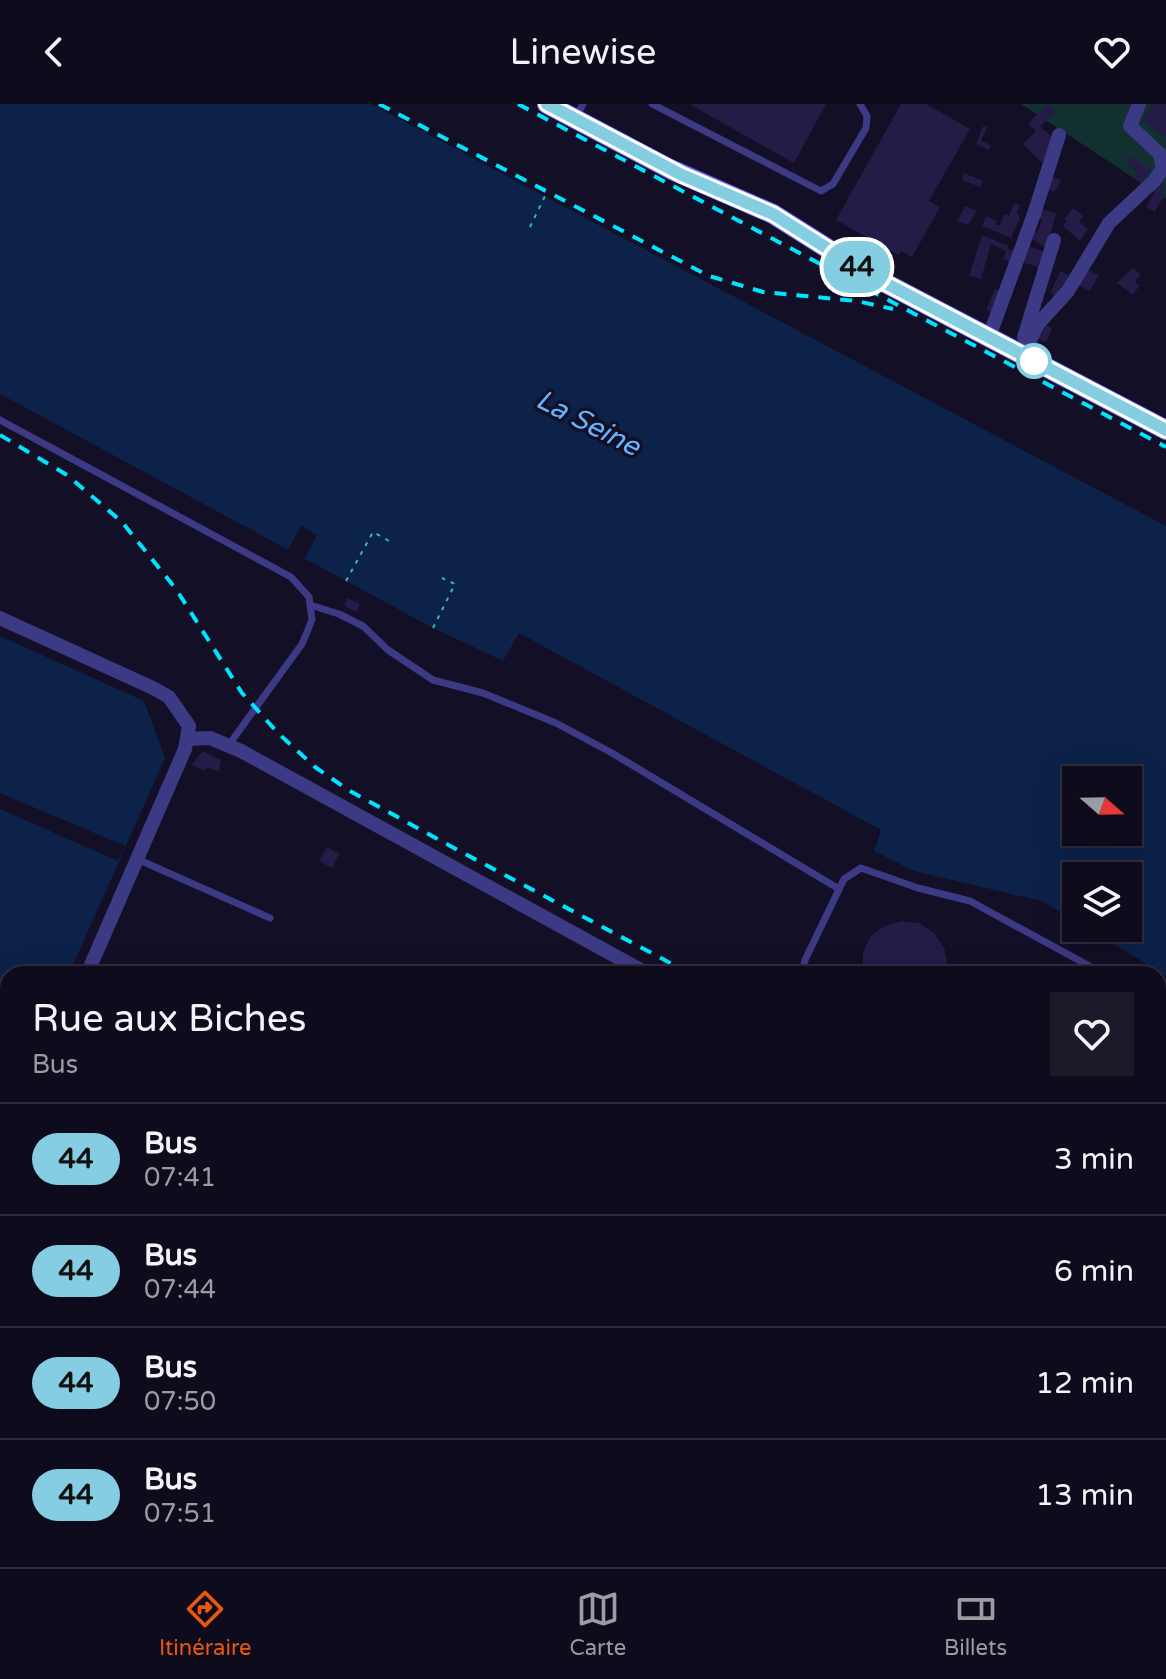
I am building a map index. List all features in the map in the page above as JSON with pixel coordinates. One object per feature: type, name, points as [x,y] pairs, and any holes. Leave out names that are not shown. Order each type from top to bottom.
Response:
[{"type":"main road","points":[[547,104],[579,111],[682,175],[773,214],[868,274],[1166,430]]},
{"type":"street","points":[[1020,354],[1038,324],[1068,291],[1109,223],[1154,181],[1163,168],[1160,154],[1130,126],[1139,104]]},
{"type":"street","points":[[989,337],[1059,135]]},
{"type":"street","points":[[1020,354],[1054,240]]},
{"type":"street","points":[[0,618],[169,697],[189,726],[185,749],[90,966]]},
{"type":"street","points":[[187,739],[210,738],[228,746],[633,966]]},
{"type":"lane","points":[[652,104],[821,191],[833,184],[866,128],[867,116],[860,104]]},
{"type":"lane","points":[[0,420],[291,577],[309,597],[312,620],[302,644],[228,746]]},
{"type":"lane","points":[[310,605],[363,626],[388,650],[433,680],[483,693],[556,723],[612,753],[839,889]]},
{"type":"lane","points":[[137,859],[270,918]]},
{"type":"lane","points":[[804,966],[844,879],[861,868],[918,888],[970,901],[1089,966]]},
{"type":"path","points":[[530,227],[545,196]]},
{"type":"path","points":[[346,581],[373,532],[391,542]]},
{"type":"path","points":[[433,628],[455,584],[442,578]]},
{"type":"green space","points":[[1021,104],[1166,104],[1166,199]]},
{"type":"water","name":"La Seine","points":[[0,104],[371,104],[1166,526],[1166,966],[1150,966],[1110,942],[1142,942],[1142,862],[1062,862],[1062,913],[1042,901],[914,871],[874,851],[881,830],[519,633],[503,661],[433,628],[0,394]]},
{"type":"water","points":[[0,636],[144,701],[165,758],[73,966],[0,966]]},
{"type":"pier","points":[[301,526],[317,535],[304,559],[288,550]]},
{"type":"pier","points":[[0,793],[125,846],[118,861],[0,809]]},
{"type":"building","points":[[689,104],[826,104],[794,163]]},
{"type":"building","points":[[901,104],[926,104],[970,129],[929,201],[940,207],[912,257],[901,251],[899,255],[836,220]]},
{"type":"building","points":[[1047,104],[1055,111],[1040,127],[1055,139],[1042,163],[1023,144],[1036,131],[1028,124]]},
{"type":"building","points":[[1153,104],[1166,104],[1166,137],[1142,121]]},
{"type":"building","points":[[983,126],[987,127],[981,141],[991,145],[989,150],[976,144]]},
{"type":"building","points":[[1131,156],[1151,170],[1141,183],[1134,178],[1138,172],[1126,164]]},
{"type":"building","points":[[964,173],[983,181],[980,187],[962,180]]},
{"type":"building","points":[[1050,176],[1061,180],[1055,192],[1047,189]]},
{"type":"building","points":[[1160,183],[1165,186],[1162,193],[1165,194],[1155,212],[1146,207]]},
{"type":"building","points":[[1014,203],[1020,205],[1019,220],[1011,238],[982,226],[986,216],[1000,225],[1004,214],[1009,216]]},
{"type":"building","points":[[965,206],[977,211],[968,225],[957,221]]},
{"type":"building","points":[[1073,208],[1083,216],[1079,222],[1088,229],[1080,241],[1063,226],[1067,221],[1064,219]]},
{"type":"building","points":[[1040,209],[1056,213],[1047,248],[1031,239],[1031,230],[1037,233],[1042,219],[1035,217]]},
{"type":"building","points":[[982,235],[1017,252],[1014,263],[1003,259],[1006,251],[991,244],[981,279],[969,276]]},
{"type":"building","points":[[1025,245],[1046,252],[1041,268],[1019,261]]},
{"type":"building","points":[[1132,268],[1141,274],[1135,282],[1140,285],[1133,295],[1117,283]]},
{"type":"building","points":[[1086,269],[1099,275],[1090,291],[1078,285]]},
{"type":"building","points":[[1060,271],[1072,277],[1057,298],[1051,292]]},
{"type":"building","points":[[995,289],[1003,292],[996,313],[986,310]]},
{"type":"building","points":[[1045,325],[1052,328],[1046,343],[1039,339]]},
{"type":"building","points":[[348,598],[360,604],[356,612],[344,606]]},
{"type":"building","points":[[203,751],[221,760],[219,772],[207,767],[205,771],[191,765]]},
{"type":"building","points":[[327,847],[340,854],[332,868],[319,861]]},
{"type":"building","points":[[901,921],[919,923],[934,933],[944,947],[947,966],[863,966],[863,953],[870,937],[884,926]]},
{"type":"railway","points":[[379,104],[709,276],[763,292],[857,301],[893,309]]},
{"type":"railway","points":[[518,104],[1166,447]]},
{"type":"railway","points":[[0,435],[67,475],[122,522],[176,589],[242,693],[278,733],[315,767],[350,791],[676,966]]},
{"type":"bus line","name":"44","points":[[547,104],[682,175],[773,214],[868,274],[1166,430]]}]
